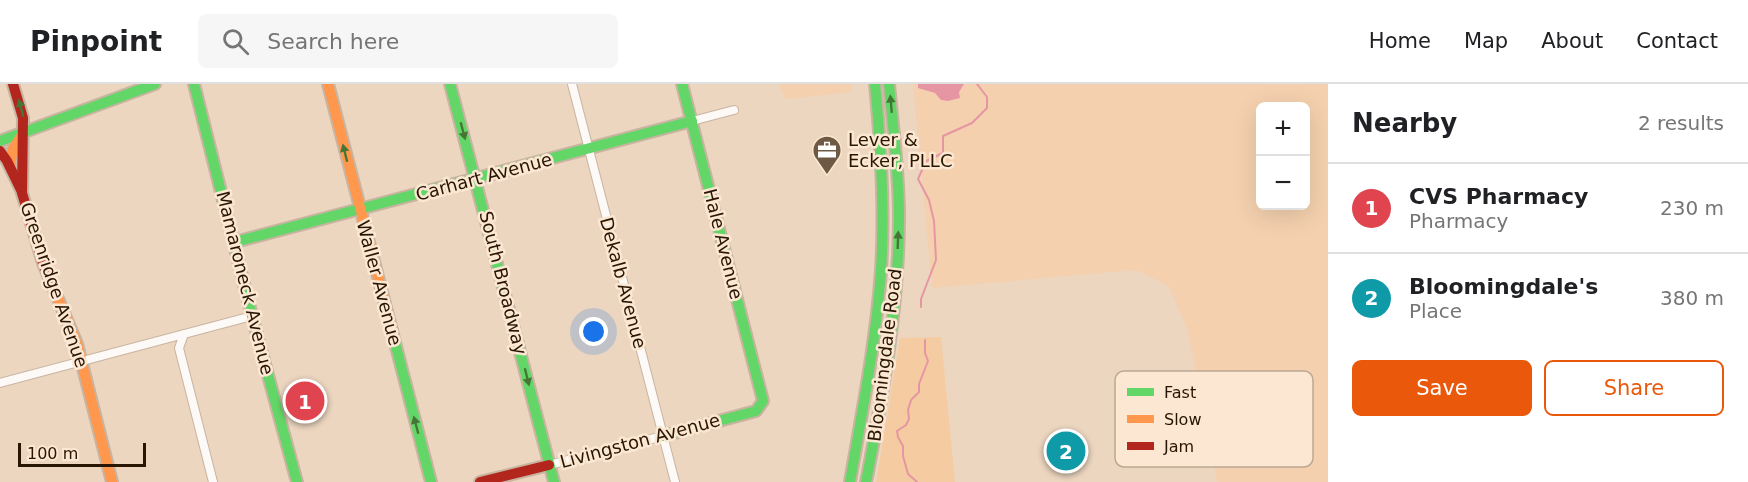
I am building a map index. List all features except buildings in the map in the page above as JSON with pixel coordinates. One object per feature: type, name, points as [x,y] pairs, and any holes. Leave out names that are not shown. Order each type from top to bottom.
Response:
[{"type":"street","name":"Greenridge Avenue","points":[[14,84],[22,111],[24,132],[22,193],[43,262],[66,314],[82,362],[112,482]]},
{"type":"street","points":[[0,141],[155,84]]},
{"type":"street","name":"Mamaroneck Avenue","points":[[194,84],[252,316],[297,482]]},
{"type":"street","name":"Waller Avenue","points":[[328,84],[431,482]]},
{"type":"street","name":"South Broadway","points":[[450,84],[554,482]]},
{"type":"street","name":"Dekalb Avenue","points":[[572,84],[675,482]]},
{"type":"street","name":"Hale Avenue","points":[[682,84],[759,381],[762,405]]},
{"type":"street","name":"Bloomingdale Road","points":[[850,482],[868,376],[881,272],[883,217],[875,84]]},
{"type":"street","name":"Bloomingdale Road","points":[[867,482],[889,353],[896,295],[898,184],[889,84]]},
{"type":"street","name":"Carhart Avenue","points":[[235,242],[734,110]]},
{"type":"street","points":[[10,165],[14,149],[24,132]]},
{"type":"street","name":"Greenridge Avenue","points":[[0,151],[10,165],[14,182],[22,193]]},
{"type":"street","points":[[0,384],[252,316]]},
{"type":"street","points":[[184,334],[179,348],[213,482]]},
{"type":"street","name":"Livingston Avenue","points":[[480,482],[756,411],[762,405]]},
{"type":"shaded area","points":[[779,84],[851,84],[852,92],[785,99]]},
{"type":"shaded area","points":[[913,84],[1328,84],[1328,482],[1217,482],[1214,467],[1313,467],[1313,371],[1196,371],[1188,332],[1169,286],[1136,270],[932,288]]},
{"type":"shaded area","points":[[918,84],[964,84],[959,92],[960,98],[948,101],[941,100],[935,93],[918,88]]},
{"type":"shaded area","points":[[941,337],[955,482],[876,482],[900,338]]},
{"type":"waterway","points":[[921,307],[921,299],[936,260],[934,221],[929,200],[918,179],[926,161],[943,153],[943,136],[972,123],[987,108],[987,97],[977,84]]},
{"type":"waterway","points":[[917,482],[908,474],[903,446],[897,431],[906,425],[911,400],[919,392],[919,384],[928,361],[925,353],[925,340]]},
{"type":"traffic: fast","points":[[0,141],[155,84]]},
{"type":"traffic: fast","points":[[194,84],[252,316],[297,482]]},
{"type":"traffic: fast","points":[[450,84],[554,482]]},
{"type":"traffic: fast","points":[[663,436],[756,411],[763,401],[682,84]]},
{"type":"traffic: fast","points":[[850,482],[872,350],[881,270],[882,177],[875,84]]},
{"type":"traffic: fast","points":[[866,482],[889,350],[898,250],[898,183],[889,84]]},
{"type":"traffic: fast","points":[[235,242],[692,121]]},
{"type":"traffic: fast","points":[[392,331],[431,482]]},
{"type":"traffic: slow","points":[[328,84],[392,331]]},
{"type":"traffic: slow","points":[[10,165],[13,149],[22,135]]},
{"type":"traffic: slow","points":[[53,287],[77,344],[112,482]]},
{"type":"traffic: jam","points":[[13,84],[23,118],[22,193],[43,263],[53,287]]},
{"type":"traffic: jam","points":[[0,151],[22,192]]},
{"type":"traffic: jam","points":[[480,482],[549,465]]},
{"type":"place","name":"Lever & Ecker, PLLC","points":[[827,176]]},
{"type":"place","name":"CVS Pharmacy","points":[[305,401]]},
{"type":"place","name":"Bloomingdale's","points":[[1066,451]]}]
